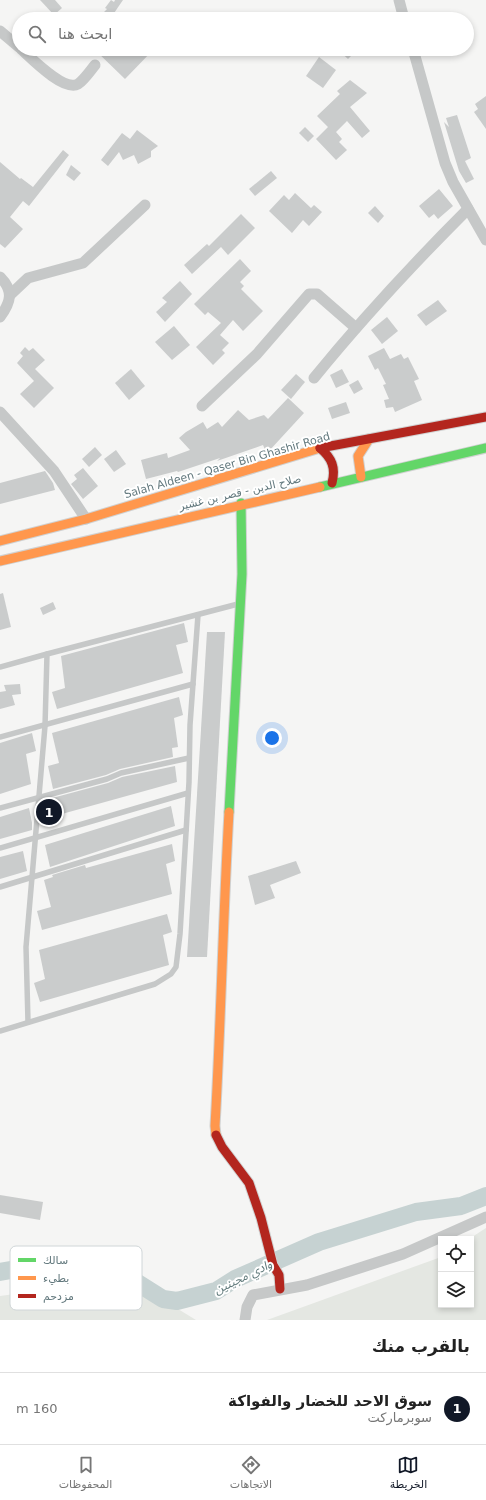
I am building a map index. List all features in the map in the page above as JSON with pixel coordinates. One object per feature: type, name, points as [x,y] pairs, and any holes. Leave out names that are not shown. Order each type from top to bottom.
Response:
[{"type":"main road","name":"Salah Aldeen - Qaser Bin Ghashir Road","points":[[0,541],[86,520],[320,448],[486,417]]},
{"type":"main road","points":[[361,477],[358,456],[369,439]]},
{"type":"main road","points":[[320,448],[328,454],[335,468],[332,483]]},
{"type":"main road","name":"صلاح الدين - قصر بن غشير","points":[[0,561],[241,503],[486,448]]},
{"type":"main road","points":[[241,503],[240,604],[223,917],[222,1002],[215,1126],[217,1139],[249,1183],[271,1252],[273,1265],[279,1275],[280,1289]]},
{"type":"street","points":[[399,0],[402,12]]},
{"type":"street","points":[[0,31],[12,41]]},
{"type":"street","points":[[29,56],[50,74],[71,85],[77,84],[95,65]]},
{"type":"street","points":[[415,56],[445,163],[453,182],[468,209],[483,227],[486,240]]},
{"type":"street","points":[[0,317],[10,295],[28,278],[84,263],[145,205]]},
{"type":"street","points":[[314,378],[417,259],[468,209]]},
{"type":"street","points":[[0,277],[10,288],[10,295]]},
{"type":"street","points":[[202,406],[257,354],[309,294],[317,294],[356,328]]},
{"type":"street","points":[[2,419],[30,444],[54,471],[86,520]]},
{"type":"street","points":[[245,1320],[247,1307],[253,1294],[307,1285],[403,1254],[486,1217]]},
{"type":"lane","points":[[0,667],[240,604]]},
{"type":"lane","points":[[0,1031],[156,984],[170,974],[176,967],[180,934],[198,615]]},
{"type":"lane","points":[[28,1022],[26,947],[37,838],[45,726],[47,654]]},
{"type":"lane","points":[[0,737],[45,726],[193,684]]},
{"type":"lane","points":[[0,808],[39,796],[107,779],[121,773],[189,758]]},
{"type":"lane","points":[[0,848],[188,793]]},
{"type":"lane","points":[[0,887],[32,879],[186,830]]},
{"type":"shaded area","points":[[486,1228],[486,1320],[267,1320],[438,1258],[438,1308],[474,1308],[474,1236]]},
{"type":"shaded area","points":[[142,1287],[196,1320],[0,1320],[0,1296],[10,1295],[10,1310],[142,1310]]},
{"type":"building","points":[[40,0],[55,0],[62,8],[57,12],[51,12]]},
{"type":"building","points":[[111,0],[114,2],[115,0],[123,0],[115,12],[104,12],[107,9],[105,8]]},
{"type":"building","points":[[101,56],[147,56],[125,79]]},
{"type":"building","points":[[319,57],[336,70],[323,88],[306,76]]},
{"type":"building","points":[[350,80],[367,93],[350,107],[370,131],[362,138],[347,121],[336,132],[342,139],[339,142],[347,150],[336,160],[316,139],[328,127],[317,116],[340,94],[337,91]]},
{"type":"building","points":[[486,96],[486,129],[474,112],[478,109],[475,104]]},
{"type":"building","points":[[457,115],[471,158],[465,161],[474,179],[466,183],[459,171],[444,122],[449,127],[446,118]]},
{"type":"building","points":[[305,127],[314,136],[308,142],[299,133]]},
{"type":"building","points":[[137,130],[158,146],[151,151],[151,157],[138,164],[134,155],[123,160],[119,152],[108,166],[101,160],[122,133],[130,139]]},
{"type":"building","points":[[63,150],[69,155],[29,206],[23,201],[10,217],[23,229],[5,248],[0,244],[0,162],[20,179],[21,178],[33,187]]},
{"type":"building","points":[[71,165],[81,173],[74,181],[66,175]]},
{"type":"building","points":[[271,171],[277,178],[255,196],[249,189]]},
{"type":"building","points":[[439,189],[453,206],[438,219],[434,214],[429,218],[419,206]]},
{"type":"building","points":[[295,193],[311,208],[314,205],[322,212],[309,226],[303,220],[292,233],[269,211],[284,195],[289,200]]},
{"type":"building","points":[[375,206],[384,216],[378,223],[368,213]]},
{"type":"building","points":[[241,214],[255,228],[228,255],[221,247],[192,274],[184,265],[207,244],[209,246]]},
{"type":"building","points":[[240,259],[251,271],[240,282],[244,286],[241,289],[263,311],[243,331],[233,320],[220,335],[229,343],[222,350],[225,353],[213,365],[196,347],[221,323],[208,312],[205,315],[194,304]]},
{"type":"building","points":[[180,281],[192,294],[165,322],[156,312],[167,302],[162,298]]},
{"type":"building","points":[[438,300],[447,311],[426,326],[417,315]]},
{"type":"building","points":[[387,317],[398,331],[382,344],[371,330]]},
{"type":"building","points":[[174,326],[190,345],[172,360],[155,342]]},
{"type":"building","points":[[25,347],[29,351],[33,348],[45,360],[35,369],[54,388],[34,408],[20,394],[34,381],[17,363],[23,356],[20,353]]},
{"type":"building","points":[[384,348],[390,359],[401,354],[404,359],[408,357],[419,379],[414,381],[422,400],[395,412],[393,407],[386,408],[384,400],[389,399],[383,385],[386,384],[378,368],[375,370],[368,356]]},
{"type":"building","points":[[131,369],[145,386],[129,400],[115,383]]},
{"type":"building","points":[[342,369],[349,382],[336,388],[330,375]]},
{"type":"building","points":[[296,374],[305,382],[291,399],[281,390]]},
{"type":"building","points":[[358,380],[363,389],[354,394],[349,385]]},
{"type":"building","points":[[288,398],[304,413],[269,451],[266,452],[263,445],[217,461],[220,458],[178,472],[146,479],[141,460],[167,453],[168,458],[190,450],[179,438],[203,422],[207,429],[218,422],[222,427],[238,410],[249,420],[264,415],[268,419]]},
{"type":"building","points":[[346,402],[350,413],[332,419],[328,408]]},
{"type":"building","points":[[95,447],[102,455],[89,467],[82,459]]},
{"type":"building","points":[[116,450],[126,464],[114,472],[104,459]]},
{"type":"building","points":[[83,468],[98,486],[83,499],[71,484],[77,479],[74,475]]},
{"type":"building","points":[[45,471],[53,483],[55,490],[0,504],[0,483]]},
{"type":"building","points":[[3,593],[11,627],[0,630],[0,594]]},
{"type":"building","points":[[53,602],[56,609],[43,615],[40,608]]},
{"type":"building","points":[[184,623],[188,642],[176,645],[183,673],[57,709],[52,692],[65,688],[61,656]]},
{"type":"building","points":[[207,632],[225,632],[207,957],[187,957]]},
{"type":"building","points":[[20,684],[21,694],[12,695],[15,705],[0,709],[0,692],[6,691],[4,685]]},
{"type":"building","points":[[179,697],[183,715],[174,718],[178,747],[172,748],[173,757],[120,769],[106,775],[53,789],[48,766],[59,763],[52,733]]},
{"type":"building","points":[[32,733],[36,751],[26,754],[31,784],[0,794],[0,743]]},
{"type":"building","points":[[175,766],[177,782],[51,817],[45,800],[108,783],[122,777]]},
{"type":"building","points":[[171,806],[175,826],[50,867],[45,845]]},
{"type":"building","points":[[29,808],[32,830],[0,839],[0,817]]},
{"type":"building","points":[[172,844],[175,861],[166,864],[172,894],[42,930],[37,911],[51,907],[44,880],[53,877],[52,875],[85,865],[86,868]]},
{"type":"building","points":[[23,851],[27,871],[0,879],[0,857]]},
{"type":"building","points":[[296,861],[301,873],[270,885],[275,898],[255,905],[248,876]]},
{"type":"building","points":[[167,914],[172,932],[163,935],[169,965],[40,1002],[34,983],[45,979],[39,950]]},
{"type":"building","points":[[0,1195],[43,1202],[40,1220],[0,1213]]},
{"type":"waterway","name":"وادي مجينين","points":[[142,1286],[163,1299],[177,1301],[216,1291],[235,1279],[319,1242],[416,1212],[461,1206],[486,1196]]},
{"type":"waterway","name":"وادي مجينين","points":[[0,1272],[10,1270]]},
{"type":"traffic: fast","points":[[320,487],[486,448]]},
{"type":"traffic: fast","points":[[229,812],[242,574],[241,503]]},
{"type":"traffic: slow","points":[[361,477],[358,456],[369,439]]},
{"type":"traffic: slow","points":[[0,541],[86,519],[320,448]]},
{"type":"traffic: slow","points":[[0,561],[320,487]]},
{"type":"traffic: slow","points":[[216,1135],[215,1126],[229,812]]},
{"type":"traffic: jam","points":[[320,448],[486,417]]},
{"type":"traffic: jam","points":[[320,448],[328,456],[332,464],[334,473],[332,483]]},
{"type":"traffic: jam","points":[[216,1135],[222,1147],[249,1183],[261,1218],[273,1265],[279,1275],[280,1289]]},
{"type":"place","name":"سوق الاحد للخضار والفواكة","points":[[49,812]]}]
